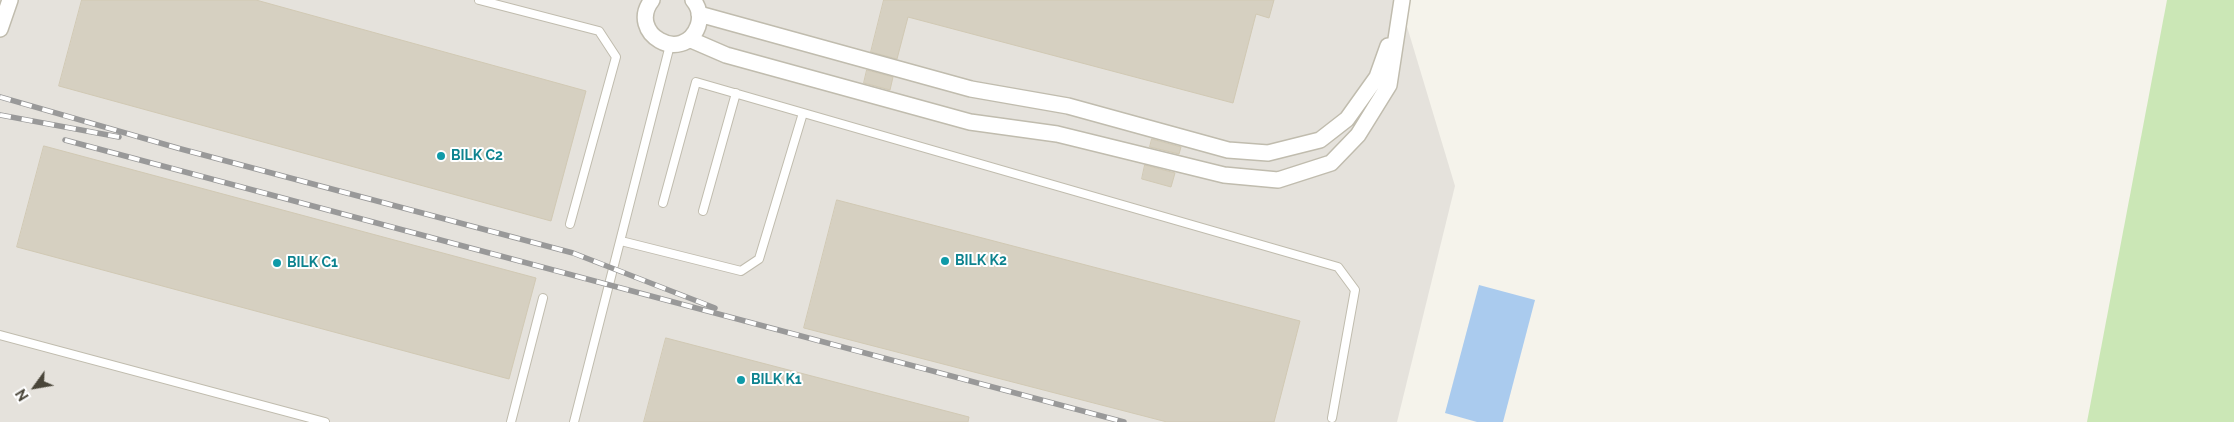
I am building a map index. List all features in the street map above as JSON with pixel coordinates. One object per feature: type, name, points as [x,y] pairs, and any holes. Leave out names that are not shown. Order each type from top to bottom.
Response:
[{"type":"street","points":[[0,30],[10,0]]},
{"type":"street","points":[[648,1],[645,21],[648,29],[654,37],[670,44],[684,42],[695,32],[699,23],[699,14],[693,0]]},
{"type":"street","points":[[699,14],[971,89],[1068,106],[1228,150],[1268,153],[1320,140],[1347,119],[1377,77],[1401,6]]},
{"type":"street","points":[[689,39],[726,55],[970,122],[1056,134],[1224,176],[1278,180],[1331,163],[1358,135],[1389,85],[1401,6]]},
{"type":"lane","points":[[479,0],[599,31],[616,57],[570,224]]},
{"type":"lane","points":[[574,422],[670,44]]},
{"type":"lane","points":[[663,203],[696,82],[1338,266],[1354,290],[1332,418]]},
{"type":"lane","points":[[703,211],[736,93]]},
{"type":"lane","points":[[621,241],[740,271],[759,259],[803,113]]},
{"type":"lane","points":[[511,422],[543,298]]},
{"type":"lane","points":[[0,335],[326,422]]},
{"type":"shaded area","points":[[0,0],[1399,0],[1455,186],[1397,422],[0,422]]},
{"type":"green space","points":[[2167,0],[2234,0],[2234,422],[2087,422]]},
{"type":"water","points":[[1479,285],[1535,300],[1503,422],[1477,422],[1445,413]]},
{"type":"building","name":"BILK C2","points":[[82,0],[256,0],[586,91],[551,221],[59,86]]},
{"type":"building","points":[[884,0],[1274,0],[1269,18],[1256,14],[1233,103],[908,17],[897,59],[871,52]]},
{"type":"building","points":[[867,70],[893,77],[890,90],[864,83]]},
{"type":"building","points":[[1152,139],[1181,147],[1179,154],[1150,147]]},
{"type":"building","name":"BILK C1","points":[[44,146],[536,278],[509,379],[17,247]]},
{"type":"building","points":[[1145,165],[1175,173],[1171,187],[1142,179]]},
{"type":"building","name":"BILK K2","points":[[837,200],[1300,321],[1274,422],[1167,422],[804,328]]},
{"type":"building","name":"BILK K1","points":[[666,338],[969,417],[968,422],[644,422]]},
{"type":"railway","points":[[0,97],[181,149],[573,253],[715,308]]},
{"type":"railway","points":[[0,115],[119,137]]},
{"type":"railway","points":[[65,140],[1124,422]]},
{"type":"place","name":"BILK C2","points":[[441,156]]},
{"type":"place","name":"BILK K2","points":[[945,261]]},
{"type":"place","name":"BILK C1","points":[[277,263]]},
{"type":"place","name":"BILK K1","points":[[741,380]]}]
